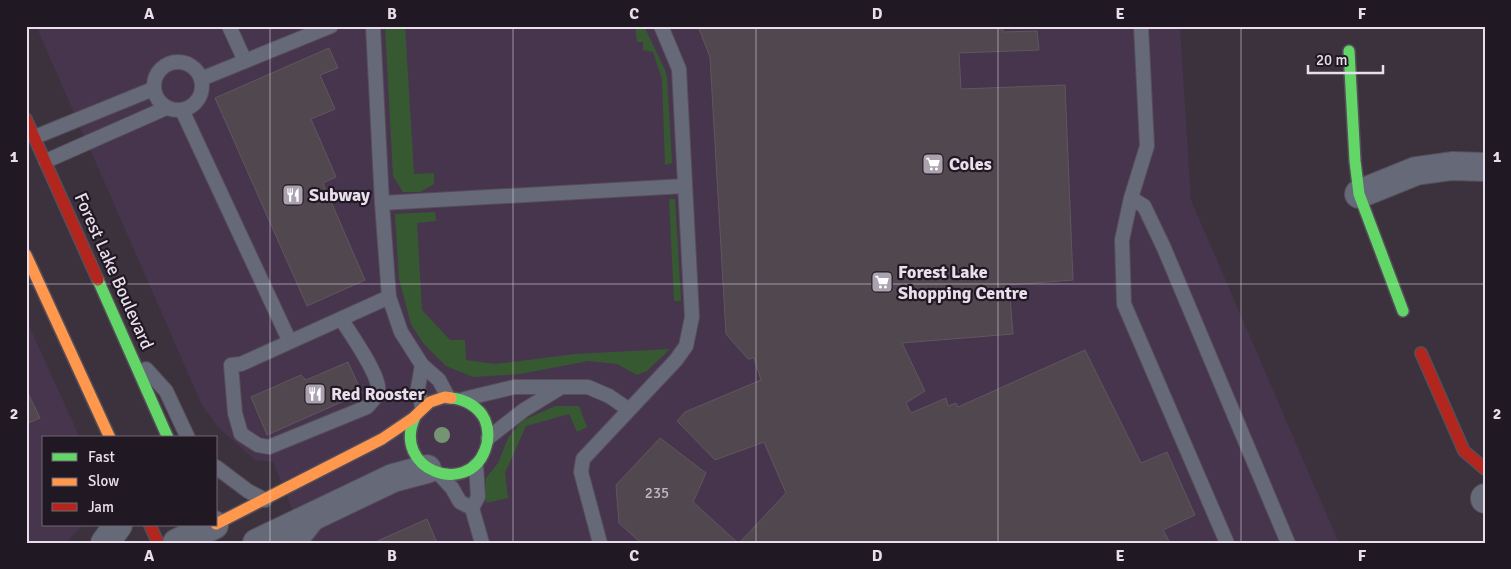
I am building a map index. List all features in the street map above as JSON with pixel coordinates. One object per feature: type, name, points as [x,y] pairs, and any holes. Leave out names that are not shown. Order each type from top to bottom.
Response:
[{"type":"street","points":[[1349,51],[1355,161],[1359,194],[1403,311]]},
{"type":"street","name":"Forest Lake Boulevard","points":[[26,119],[167,436]]},
{"type":"street","points":[[1359,194],[1416,172],[1452,166],[1485,167]]},
{"type":"street","points":[[26,255],[109,436]]},
{"type":"street","points":[[1421,353],[1464,451],[1485,469]]},
{"type":"street","points":[[218,524],[382,438],[432,401],[448,397],[463,400],[474,406],[482,415],[487,426],[488,438],[485,452],[476,464],[464,472],[452,475],[433,472],[393,478],[257,543]]},
{"type":"street","points":[[419,412],[410,431],[411,445],[416,459],[433,472]]},
{"type":"street","points":[[105,543],[117,526]]},
{"type":"street","points":[[150,526],[158,543]]},
{"type":"street","points":[[177,543],[211,528]]},
{"type":"lane","points":[[229,26],[245,61]]},
{"type":"lane","points":[[201,79],[331,26]]},
{"type":"lane","points":[[373,26],[389,297],[401,332],[422,365],[438,380],[448,397]]},
{"type":"lane","points":[[600,543],[580,472],[583,459],[676,360],[686,346],[692,317],[679,69],[661,26]]},
{"type":"lane","points":[[1141,26],[1147,146],[1131,198],[1122,240],[1124,304],[1227,543]]},
{"type":"lane","points":[[176,62],[192,66],[198,72],[201,79],[200,95],[196,102],[182,110],[166,108],[160,103],[153,89],[154,81],[162,68],[176,62]]},
{"type":"lane","points":[[35,137],[153,89]]},
{"type":"lane","points":[[46,161],[166,108]]},
{"type":"lane","points":[[182,110],[290,342]]},
{"type":"lane","points":[[382,203],[685,186]]},
{"type":"lane","points":[[1131,198],[1144,206],[1164,248],[1288,543]]},
{"type":"lane","points":[[342,319],[376,377],[379,389],[376,397],[367,407],[269,447],[258,445],[241,434],[235,413],[231,366],[241,364],[389,297]]},
{"type":"lane","points":[[132,354],[166,391],[187,436]]},
{"type":"lane","points":[[419,412],[418,388],[422,365]]},
{"type":"lane","points":[[463,400],[514,387],[588,387],[609,396],[628,409]]},
{"type":"lane","points":[[488,438],[524,410],[561,388]]},
{"type":"lane","points":[[476,464],[478,498],[472,508],[482,543]]},
{"type":"lane","points":[[218,469],[248,491],[265,500]]},
{"type":"lane","points":[[433,472],[452,488],[460,502],[472,508]]},
{"type":"lane","points":[[300,543],[326,509]]},
{"type":"shaded area","points":[[36,26],[1180,26],[1191,200],[1339,543],[306,543],[273,462],[255,460],[218,427],[202,405]]},
{"type":"shaded area","points":[[26,319],[79,436],[42,436],[42,526],[82,526],[65,543],[26,543]]},
{"type":"green space","points":[[385,26],[405,26],[414,174],[434,173],[434,184],[420,192],[403,192],[393,176]]},
{"type":"green space","points":[[635,26],[644,26],[667,78],[672,163],[665,165],[662,79],[653,52],[643,50],[643,42],[637,42]]},
{"type":"green space","points":[[669,199],[675,199],[681,301],[674,301]]},
{"type":"green space","points":[[435,212],[436,221],[417,223],[422,310],[450,340],[465,340],[466,360],[495,364],[575,354],[670,349],[647,371],[637,375],[617,364],[588,361],[520,374],[473,377],[446,366],[423,343],[411,324],[399,279],[395,214]]},
{"type":"green space","points":[[555,406],[579,406],[587,427],[577,432],[569,414],[526,426],[505,473],[508,498],[486,503],[486,478],[498,463],[508,438],[522,421]]},
{"type":"building","name":"Forest Lake Shopping Centre","points":[[698,26],[1002,26],[1003,32],[1037,31],[1039,50],[959,53],[961,89],[1065,85],[1073,280],[1009,285],[1013,334],[902,343],[925,391],[906,403],[911,413],[946,398],[948,406],[956,403],[958,407],[1085,350],[1141,463],[1167,452],[1195,515],[1163,530],[1170,543],[739,543],[786,493],[764,442],[715,460],[677,421],[685,412],[761,380],[754,358],[748,359],[726,334],[710,57]]},
{"type":"building","points":[[329,48],[338,68],[320,75],[335,109],[311,119],[336,177],[323,183],[365,280],[307,306],[215,98]]},
{"type":"building","points":[[348,362],[362,393],[267,435],[251,397],[301,375],[306,380]]},
{"type":"building","points":[[26,389],[40,418],[26,424]]},
{"type":"building","points":[[660,438],[706,473],[693,502],[738,543],[641,543],[619,523],[616,485]]},
{"type":"building","points":[[427,519],[437,543],[373,543]]},
{"type":"traffic: fast","points":[[1349,51],[1355,161],[1359,194],[1403,311]]},
{"type":"traffic: fast","points":[[98,280],[167,436]]},
{"type":"traffic: fast","points":[[415,417],[410,435],[413,451],[422,463],[434,471],[449,474],[463,472],[476,464],[485,450],[488,439],[487,428],[485,420],[479,411],[466,402],[451,398]]},
{"type":"traffic: slow","points":[[26,255],[109,436]]},
{"type":"traffic: slow","points":[[218,523],[382,439],[413,418],[430,402],[445,397],[451,398]]},
{"type":"traffic: jam","points":[[26,119],[98,280]]},
{"type":"traffic: jam","points":[[1421,353],[1464,451],[1485,469]]},
{"type":"traffic: jam","points":[[150,526],[158,543]]},
{"type":"place","name":"Coles","points":[[933,164]]},
{"type":"place","name":"Subway","points":[[293,195]]},
{"type":"place","name":"Forest Lake Shopping Centre","points":[[882,282]]},
{"type":"place","name":"Red Rooster","points":[[315,394]]}]
